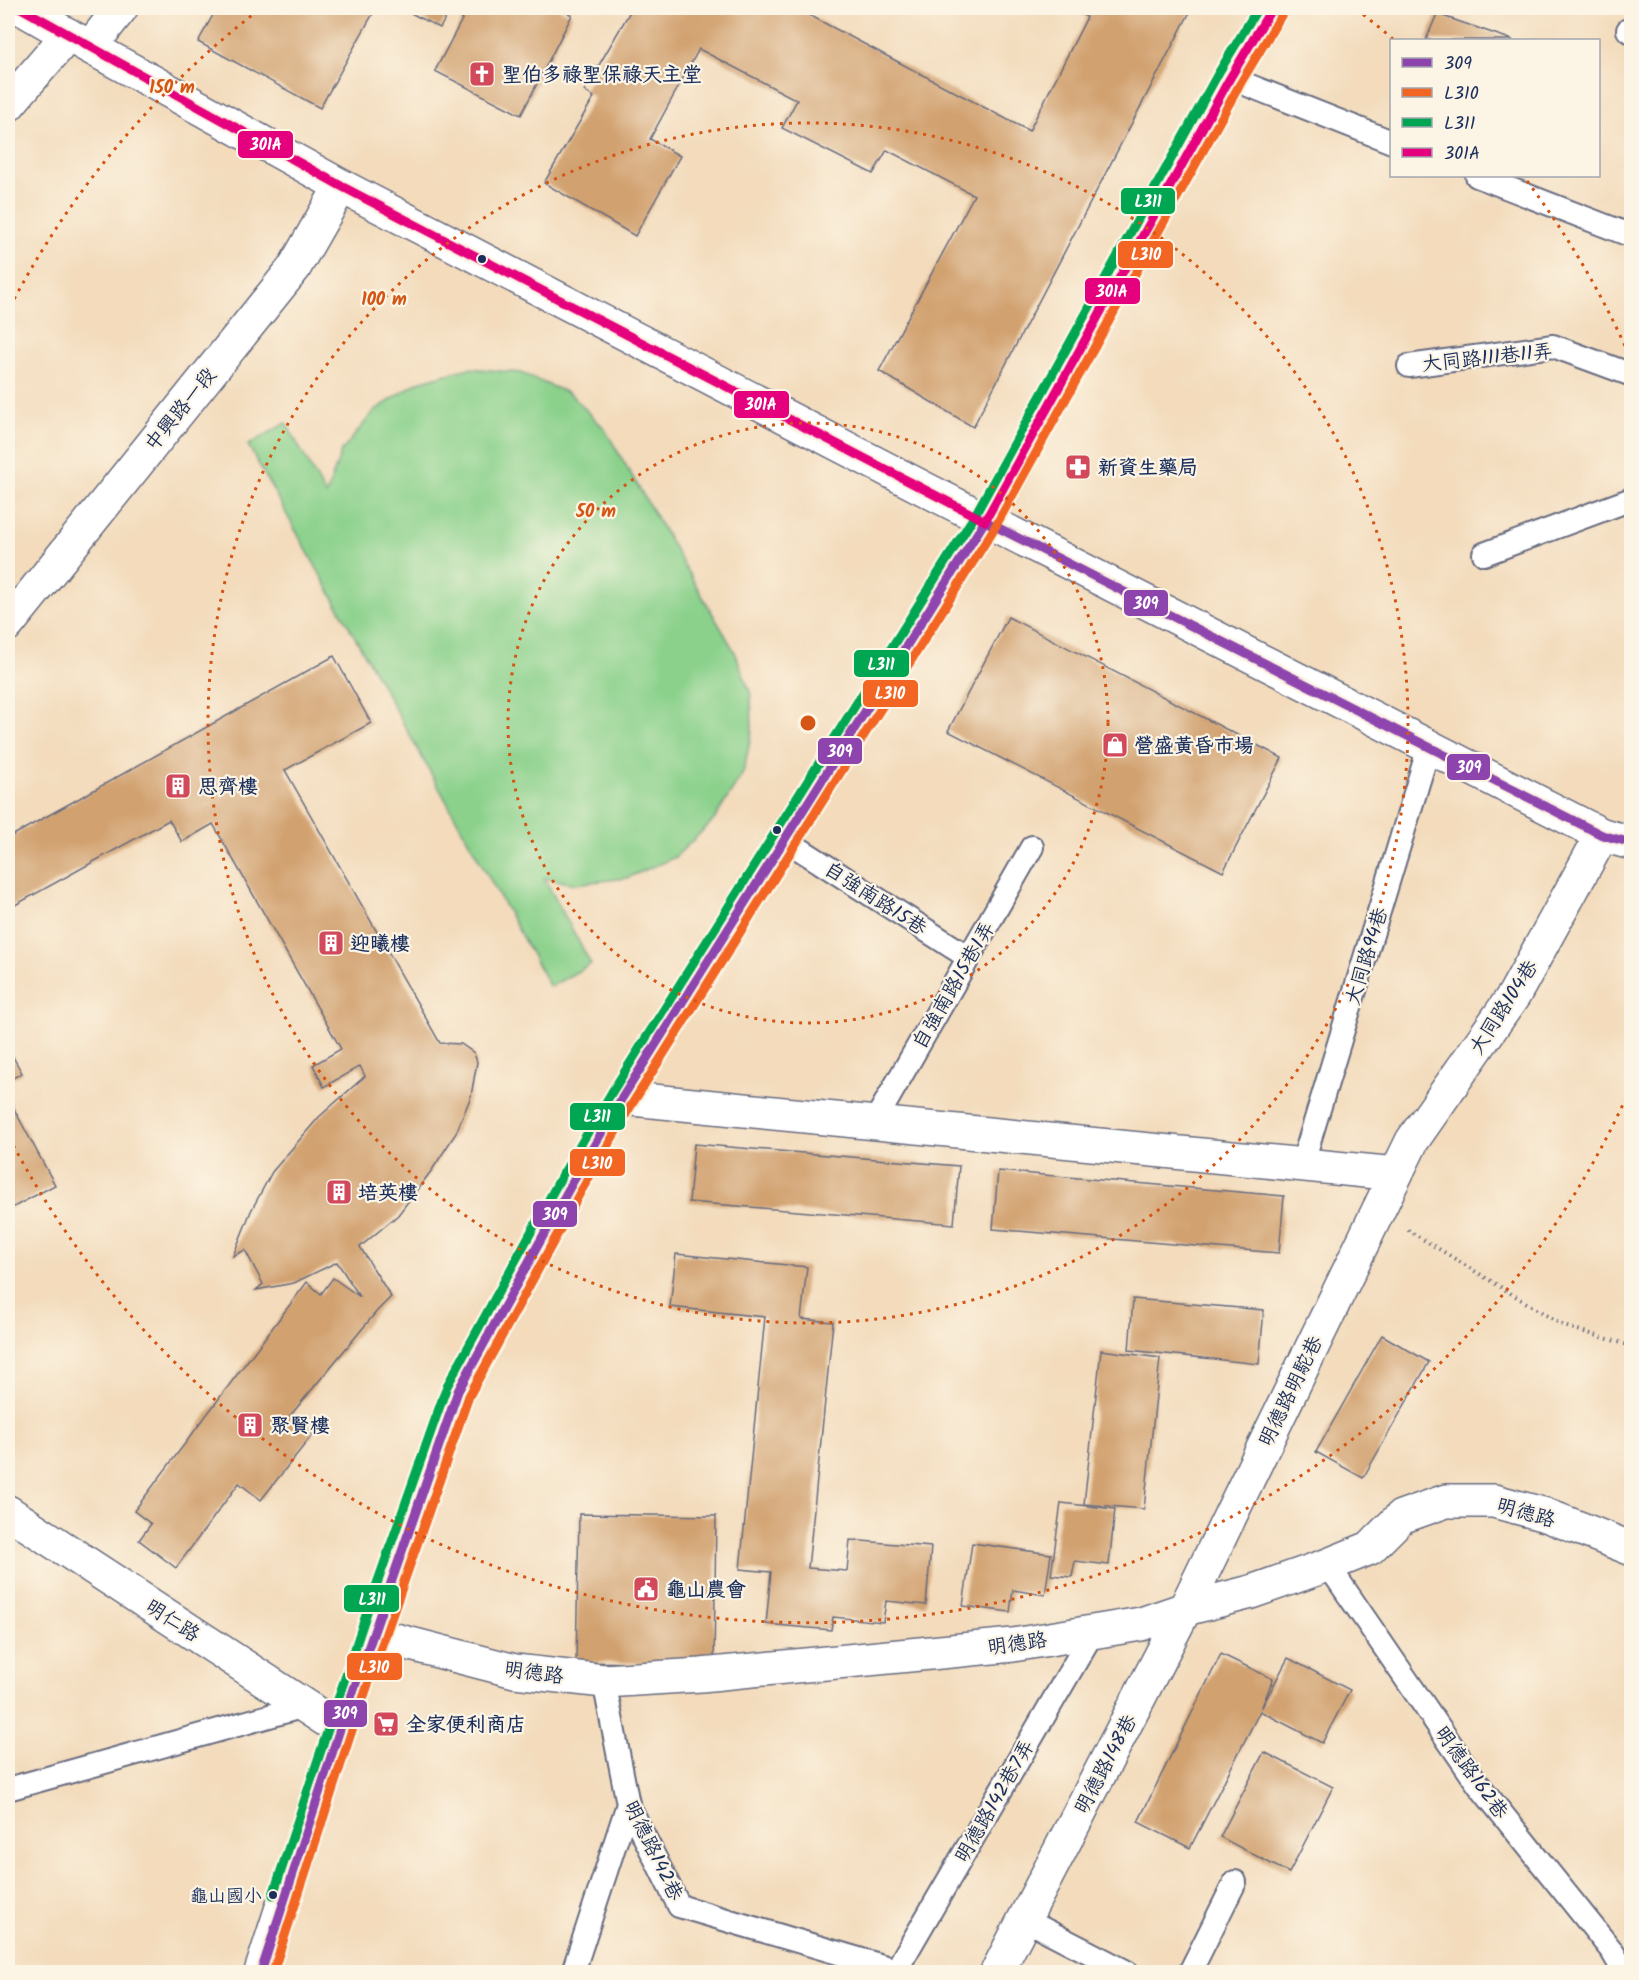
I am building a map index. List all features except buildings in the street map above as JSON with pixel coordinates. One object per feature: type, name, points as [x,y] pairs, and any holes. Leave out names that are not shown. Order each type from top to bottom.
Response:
[{"type":"street","points":[[21,8],[341,186],[1429,747],[1617,839]]},
{"type":"street","points":[[8,105],[79,41],[121,8]]},
{"type":"street","points":[[261,1972],[372,1634],[458,1391],[571,1185],[622,1098],[986,520],[1230,78],[1272,8]]},
{"type":"street","name":"中興路一段","points":[[8,624],[294,268],[341,186]]},
{"type":"street","name":"大同路104巷","points":[[1396,1174],[1412,1141],[1514,995],[1617,839]]},
{"type":"street","points":[[622,1098],[1396,1174]]},
{"type":"street","name":"明德路明駝巷","points":[[1185,1609],[1396,1174]]},
{"type":"street","name":"明德路","points":[[372,1634],[515,1671],[604,1681],[701,1675],[1013,1645],[1141,1624],[1185,1609],[1251,1592],[1328,1565],[1370,1548],[1401,1517],[1446,1501],[1494,1501],[1546,1515],[1632,1549]]},
{"type":"street","name":"明仁路","points":[[8,1512],[340,1729]]},
{"type":"street","name":"明德路148巷","points":[[998,1972],[1185,1609]]},
{"type":"lane","points":[[1230,78],[1390,141]]},
{"type":"lane","points":[[1481,177],[1632,236]]},
{"type":"lane","name":"大同路111巷11弄","points":[[1409,366],[1553,346],[1632,375]]},
{"type":"lane","points":[[1484,554],[1632,499]]},
{"type":"lane","name":"大同路94巷","points":[[1302,1165],[1429,747]]},
{"type":"lane","name":"自強南路15巷","points":[[784,839],[968,957]]},
{"type":"lane","name":"自強南路15巷1弄","points":[[874,1122],[1032,848]]},
{"type":"lane","name":"明德路162巷","points":[[1328,1565],[1478,1784],[1612,1951],[1624,1972]]},
{"type":"lane","name":"明德路142巷7弄","points":[[895,1971],[1093,1632]]},
{"type":"lane","name":"明德路142巷","points":[[604,1681],[628,1804],[679,1906],[895,1971]]},
{"type":"lane","points":[[8,1789],[305,1706]]},
{"type":"lane","points":[[573,1972],[628,1804]]},
{"type":"lane","points":[[1190,1972],[1235,1882]]},
{"type":"lane","points":[[1024,1919],[1127,1972]]},
{"type":"path","points":[[1377,1211],[1564,1326],[1632,1346]]},
{"type":"green space","points":[[469,368],[521,373],[570,394],[604,428],[735,652],[751,695],[752,732],[743,773],[714,820],[675,857],[627,878],[575,884],[544,878],[591,964],[550,987],[248,445],[286,423],[326,495],[341,452],[374,411],[418,382]]},
{"type":"transit line","name":"301A","points":[[21,8],[341,186],[985,521],[1230,78],[1272,8]]},
{"type":"transit line","name":"L311","points":[[273,1895],[367,1612],[447,1386],[560,1179],[612,1092],[975,515],[1219,72],[1258,8]]},
{"type":"transit line","name":"L310","points":[[273,1972],[351,1733],[469,1396],[581,1191],[632,1104],[995,527],[1240,84],[1282,14]]},
{"type":"transit line","name":"309","points":[[985,521],[1602,835],[1632,843]]},
{"type":"transit line","name":"309","points":[[261,1972],[340,1729],[458,1391],[571,1185],[622,1098],[985,521]]},
{"type":"place","name":"聖伯多祿聖保祿天主堂","points":[[482,74]]},
{"type":"place","name":"新資生藥局","points":[[1078,467]]},
{"type":"place","name":"營盛黃昏市場","points":[[1115,745]]},
{"type":"place","name":"思齊樓","points":[[178,786]]},
{"type":"place","name":"迎曦樓","points":[[331,943]]},
{"type":"place","name":"培英樓","points":[[339,1192]]},
{"type":"place","name":"聚賢樓","points":[[250,1425]]},
{"type":"place","name":"龜山農會","points":[[646,1589]]},
{"type":"place","name":"全家便利商店","points":[[386,1724]]},
{"type":"place","name":"龜山國小","points":[[273,1895]]}]
